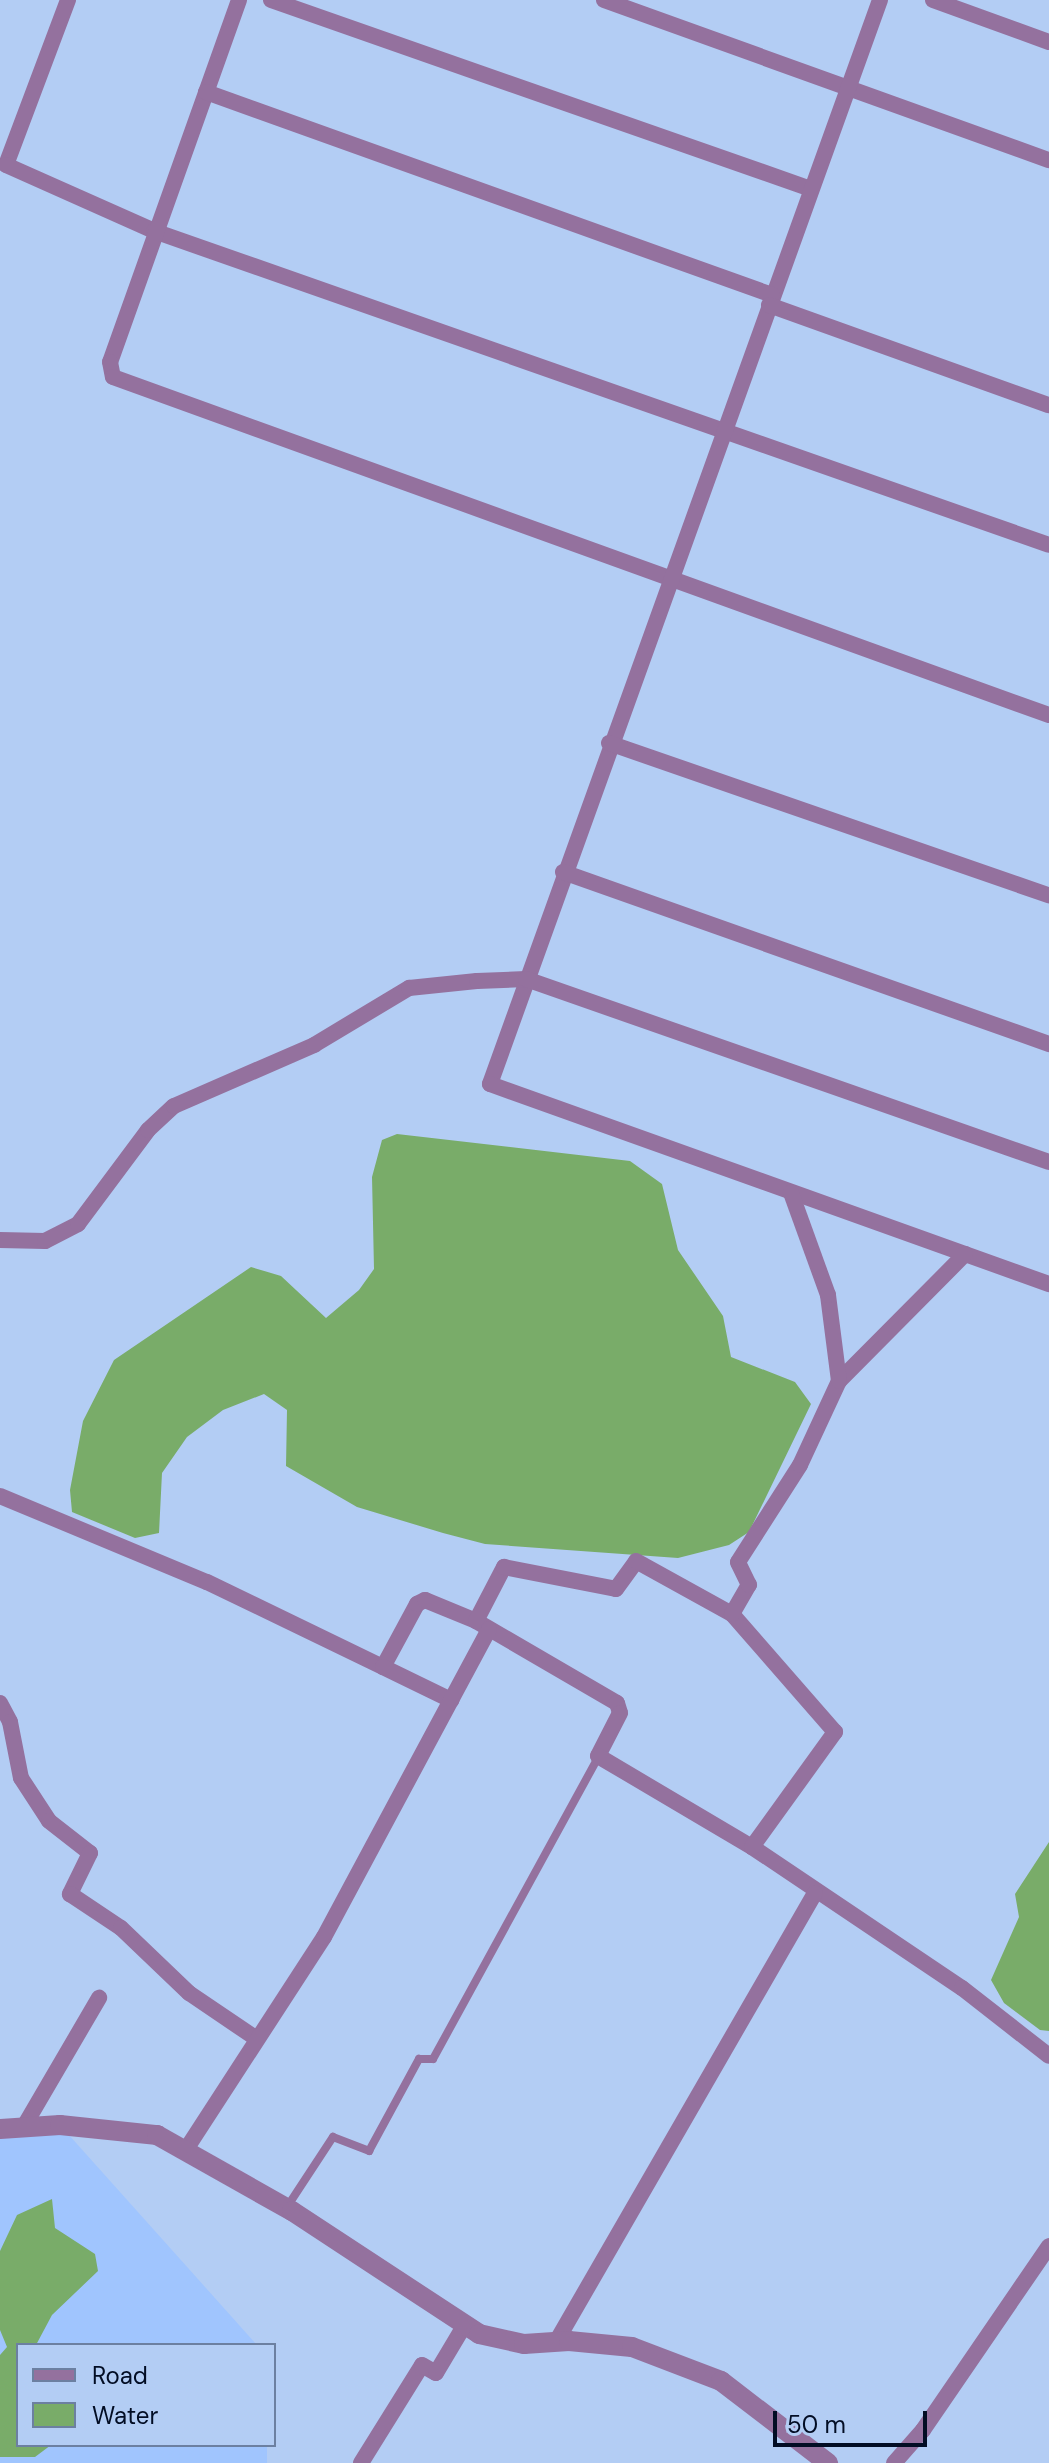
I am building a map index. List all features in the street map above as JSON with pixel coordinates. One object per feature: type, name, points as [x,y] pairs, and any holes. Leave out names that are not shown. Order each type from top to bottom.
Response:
[{"type":"street","points":[[68,0],[3,164],[154,231],[723,428],[1049,545]]},
{"type":"street","points":[[239,0],[154,231],[110,362],[113,377],[667,580],[1049,715]]},
{"type":"street","points":[[271,0],[811,189]]},
{"type":"street","points":[[604,0],[849,85],[1049,160]]},
{"type":"street","points":[[880,0],[667,580],[490,1084],[1049,1284]]},
{"type":"street","points":[[933,0],[1049,42]]},
{"type":"street","points":[[206,92],[1049,405]]},
{"type":"street","points":[[609,743],[1049,895]]},
{"type":"street","points":[[563,872],[1049,1044]]},
{"type":"street","points":[[0,1240],[45,1241],[78,1224],[148,1130],[174,1106],[314,1045],[409,988],[526,979],[1049,1162]]},
{"type":"street","points":[[791,1193],[828,1295],[839,1381]]},
{"type":"street","points":[[732,1614],[749,1585],[738,1562],[800,1465],[839,1381],[965,1254]]},
{"type":"street","points":[[0,1496],[207,1582],[451,1700]]},
{"type":"street","points":[[185,2151],[324,1937],[451,1700],[504,1567],[616,1589],[636,1561],[732,1614],[835,1732],[752,1847]]},
{"type":"street","points":[[383,1667],[417,1604],[425,1600],[483,1625],[617,1703],[620,1713],[598,1756],[752,1847],[815,1893],[962,1988],[1049,2056]]},
{"type":"street","points":[[0,1703],[10,1722],[21,1778],[49,1821],[90,1853],[70,1894],[121,1928],[189,1993],[257,2039]]},
{"type":"street","points":[[556,2342],[815,1893]]},
{"type":"street","points":[[23,2128],[99,1998]]},
{"type":"street","points":[[0,2129],[60,2125],[157,2135],[287,2208],[464,2326],[524,2344],[556,2342],[632,2347],[721,2381],[828,2463]]},
{"type":"street","points":[[894,2463],[923,2430],[1049,2246]]},
{"type":"street","points":[[361,2463],[422,2365],[436,2373],[464,2326]]},
{"type":"lane","points":[[287,2208],[333,2137],[369,2151],[419,2059],[433,2059],[598,1756]]},
{"type":"shaded area","points":[[60,2125],[255,2343],[16,2343],[16,2447],[267,2447],[267,2463],[0,2463],[0,2129]]},
{"type":"water","points":[[397,1134],[630,1161],[662,1184],[678,1250],[723,1316],[731,1357],[795,1382],[811,1404],[749,1532],[729,1545],[678,1558],[485,1544],[443,1533],[357,1507],[286,1466],[287,1410],[264,1394],[223,1410],[187,1437],[162,1473],[159,1533],[135,1538],[72,1512],[70,1490],[83,1421],[114,1360],[251,1267],[281,1276],[326,1318],[359,1290],[374,1269],[372,1177],[382,1140]]},
{"type":"water","points":[[1049,1842],[1049,2031],[1040,2030],[1004,2003],[991,1980],[1019,1917],[1015,1894]]},
{"type":"water","points":[[52,2199],[55,2228],[95,2254],[98,2271],[52,2315],[37,2343],[16,2343],[16,2447],[48,2447],[35,2457],[0,2457],[0,2355],[7,2347],[0,2330],[0,2251],[17,2215]]}]
